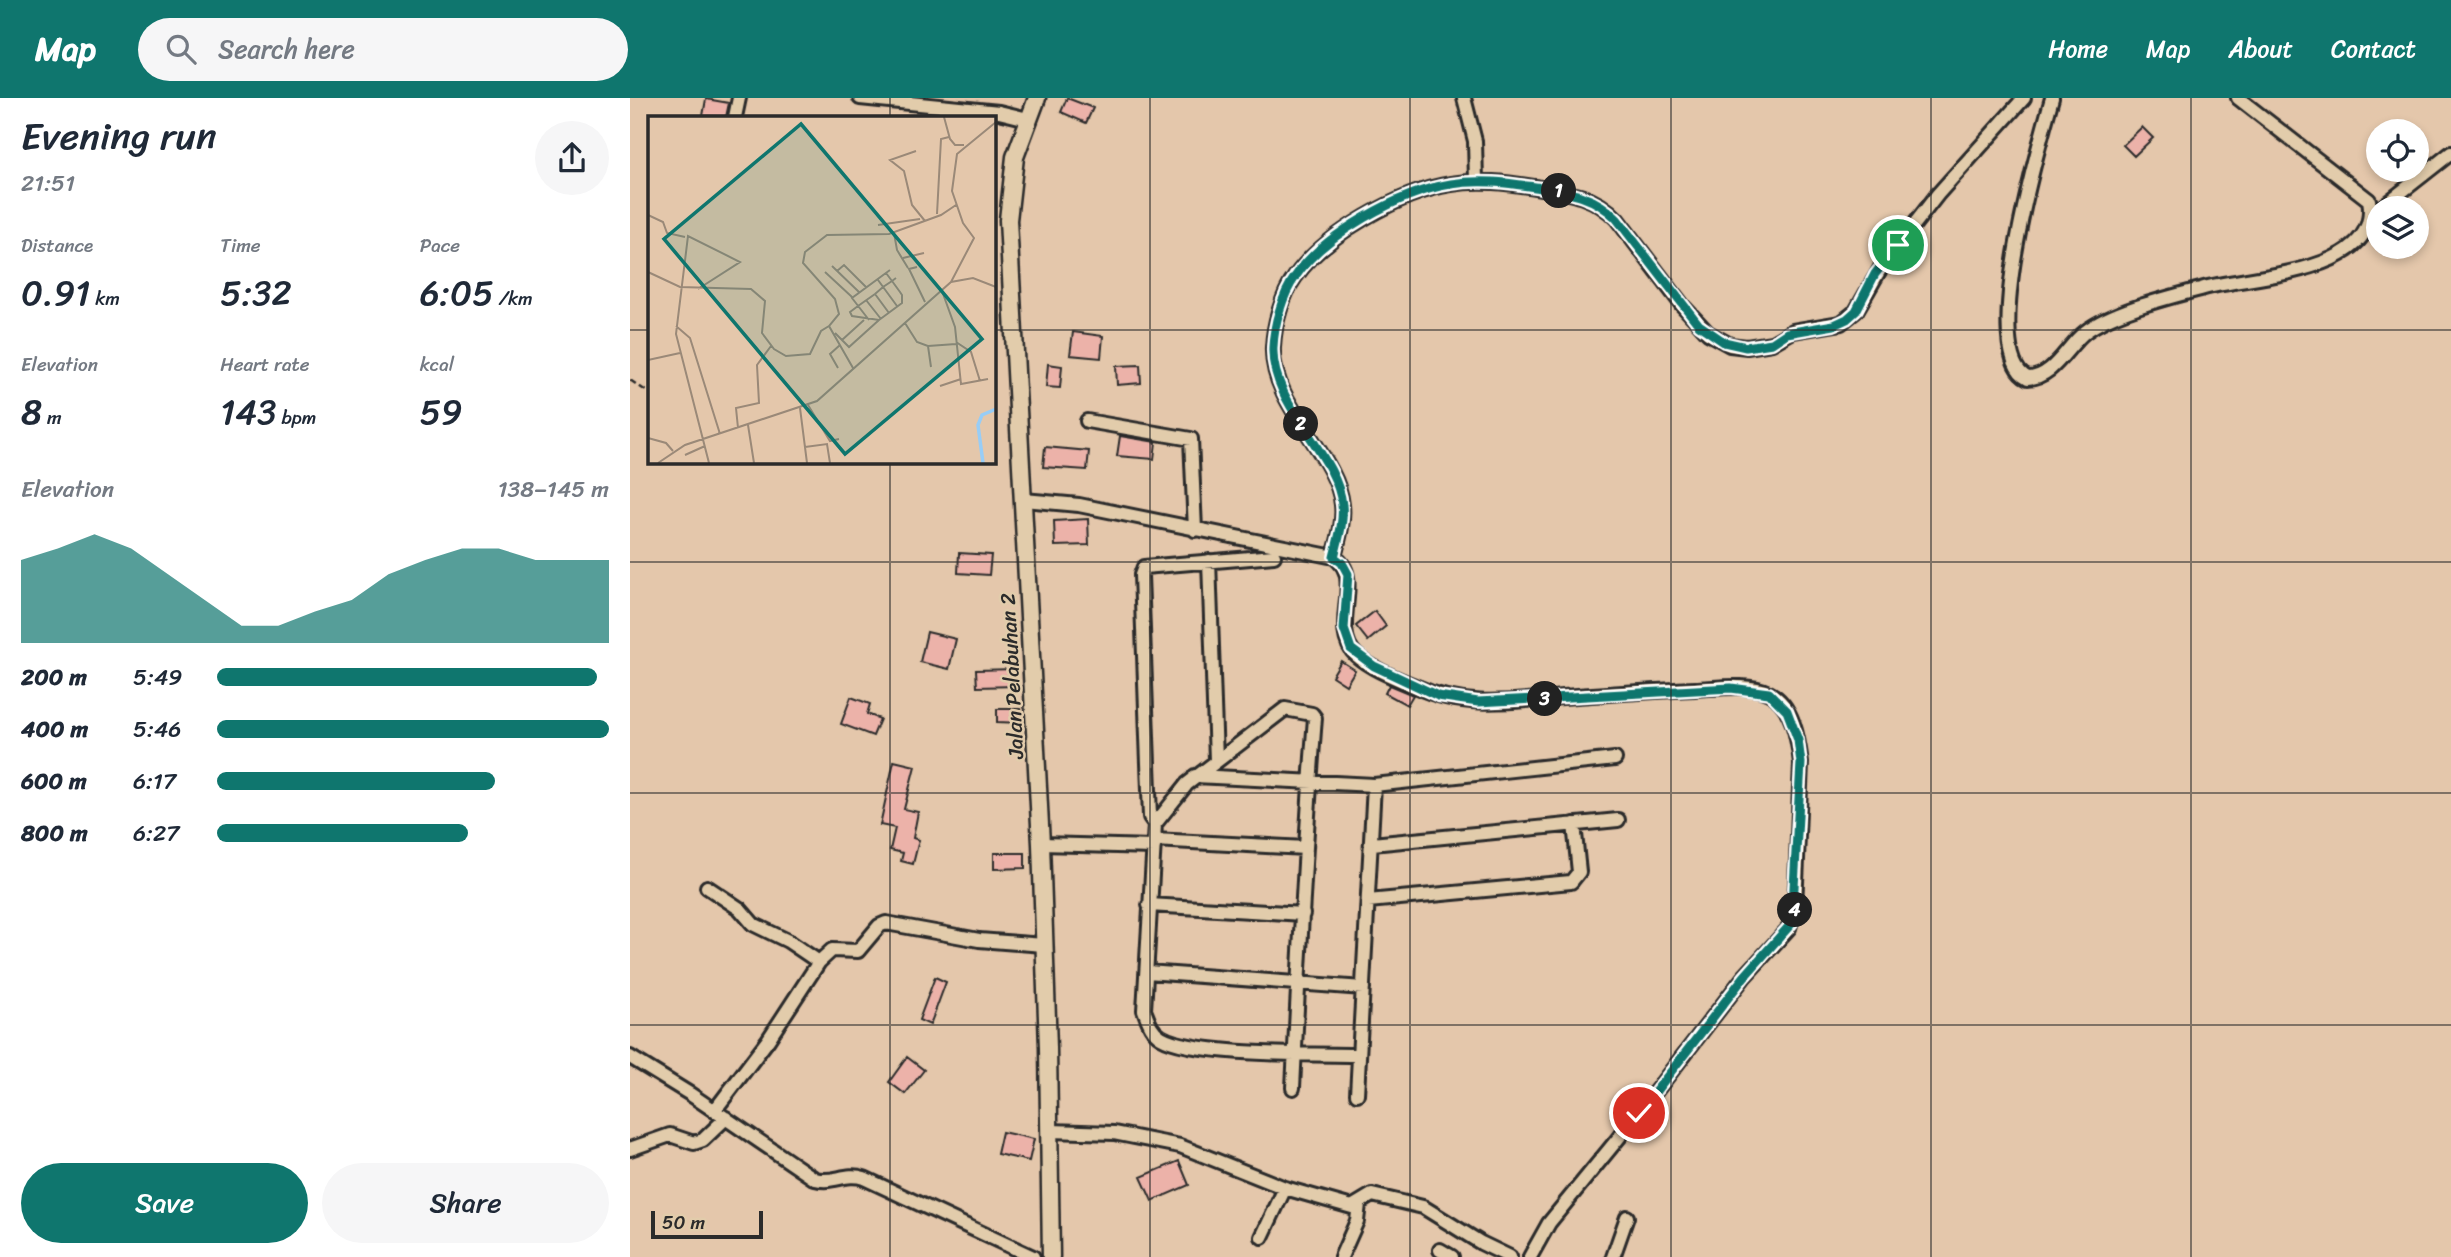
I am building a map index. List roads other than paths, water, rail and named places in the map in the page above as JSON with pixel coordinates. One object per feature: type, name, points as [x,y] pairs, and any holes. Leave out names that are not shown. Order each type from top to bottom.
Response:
[{"type":"main road","name":"Jalan Pelabuhan 2","points":[[1037,98],[1015,157],[1008,201],[1041,844],[1051,1257]]},
{"type":"street","points":[[735,116],[739,98]]},
{"type":"street","points":[[860,98],[988,110],[1028,119]]},
{"type":"street","points":[[1464,98],[1475,141],[1476,181]]},
{"type":"street","points":[[1334,557],[1342,513],[1340,493],[1281,386],[1273,359],[1277,326],[1288,288],[1303,266],[1363,219],[1434,187],[1476,181],[1576,194],[1603,205],[1617,219],[1699,325],[1730,345],[1759,346],[1772,343],[1793,331],[1841,323],[1856,311],[1882,265],[1937,194],[2024,98]]},
{"type":"street","points":[[2052,98],[2021,213],[2012,290],[2011,354],[2019,373],[2028,378],[2043,375],[2083,333],[2105,321],[2203,288],[2321,264],[2359,240],[2366,232]]},
{"type":"street","points":[[2238,98],[2366,197]]},
{"type":"street","points":[[2397,196],[2451,153]]},
{"type":"street","points":[[1087,421],[1191,439],[1195,530]]},
{"type":"street","points":[[1024,500],[1079,505],[1334,557],[1342,563],[1348,574],[1344,629],[1351,649],[1374,666],[1438,696],[1478,702],[1655,691],[1756,689],[1779,700],[1787,711],[1798,740],[1801,763],[1795,907],[1789,928],[1744,977],[1639,1113],[1549,1223],[1530,1257]]},
{"type":"street","points":[[1155,824],[1150,817],[1141,575],[1144,567],[1274,556]]},
{"type":"street","points":[[1209,561],[1216,760]]},
{"type":"street","points":[[1293,1088],[1294,1053],[1306,848],[1315,718],[1312,714],[1285,709],[1195,776],[1155,824],[1144,1010],[1153,1031],[1162,1038],[1208,1048],[1294,1053],[1358,1055]]},
{"type":"street","points":[[1195,776],[1374,785],[1615,759]]},
{"type":"street","points":[[1357,1094],[1374,785]]},
{"type":"street","points":[[1372,845],[1618,820]]},
{"type":"street","points":[[1368,901],[1571,881],[1579,872],[1574,824]]},
{"type":"street","points":[[1041,844],[1306,848]]},
{"type":"street","points":[[706,887],[740,909],[753,924],[788,941],[819,962]]},
{"type":"street","points":[[1149,905],[1303,914]]},
{"type":"street","points":[[715,1110],[768,1040],[819,962],[832,950],[858,951],[879,926],[886,923],[979,940],[1044,945]]},
{"type":"street","points":[[1147,972],[1363,988]]},
{"type":"street","points":[[630,1057],[715,1110],[816,1179],[831,1182],[849,1174],[864,1178],[1033,1257]]},
{"type":"street","points":[[630,1149],[670,1135],[694,1143],[703,1140],[726,1118]]},
{"type":"street","points":[[1050,1131],[1114,1133],[1180,1146],[1285,1188],[1352,1207],[1372,1195],[1423,1207],[1481,1243],[1510,1257]]},
{"type":"street","points":[[1262,1237],[1285,1188]]},
{"type":"street","points":[[1341,1257],[1357,1221],[1359,1204]]},
{"type":"street","points":[[1613,1257],[1628,1217]]},
{"type":"street","points":[[1440,1250],[1452,1257]]}]
